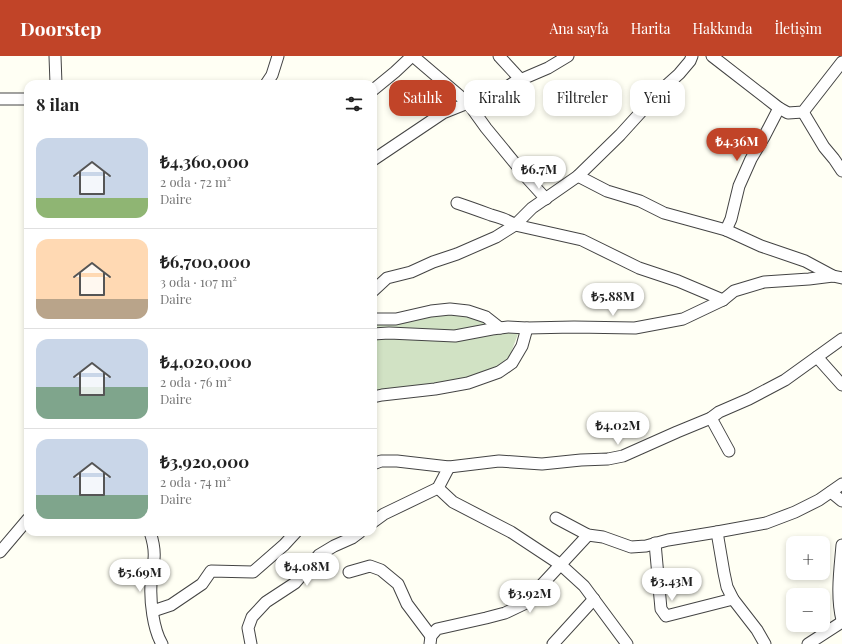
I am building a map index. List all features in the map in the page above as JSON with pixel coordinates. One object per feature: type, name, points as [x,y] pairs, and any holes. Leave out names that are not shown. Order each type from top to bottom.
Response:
[{"type":"street","points":[[54,56],[56,80]]},
{"type":"street","points":[[269,80],[272,75],[278,56]]},
{"type":"street","points":[[377,87],[413,56],[464,100]]},
{"type":"street","points":[[499,56],[521,80],[548,68],[568,56]]},
{"type":"street","points":[[377,287],[387,278],[411,272],[433,262],[457,254],[496,236],[515,225],[532,208],[578,176],[620,135],[660,91],[679,74],[690,61],[692,56]]},
{"type":"street","points":[[712,56],[779,108],[788,113],[803,112],[842,62]]},
{"type":"street","points":[[0,99],[24,99]]},
{"type":"street","points":[[377,157],[443,113],[464,105]]},
{"type":"street","points":[[726,230],[731,219],[739,186],[751,159],[779,108]]},
{"type":"street","points":[[803,112],[824,147],[842,171]]},
{"type":"street","points":[[477,116],[527,178],[546,199]]},
{"type":"street","points":[[578,176],[607,190],[640,201],[664,212],[726,230],[762,246],[805,261],[837,277]]},
{"type":"street","points":[[457,203],[508,220],[515,225],[582,240],[639,268],[678,281],[723,300]]},
{"type":"street","points":[[377,334],[455,336],[508,327],[635,328],[683,319],[723,300],[734,291],[764,282],[837,277]]},
{"type":"street","points":[[377,319],[396,319],[431,311],[450,309],[468,311],[486,317],[500,328]]},
{"type":"street","points":[[377,396],[436,389],[461,384],[499,372],[512,363],[522,346],[527,328]]},
{"type":"street","points":[[377,463],[397,462],[448,467],[499,461],[542,464],[608,459],[623,456],[711,418],[719,412],[749,399],[785,380],[842,339]]},
{"type":"street","points":[[817,357],[842,385]]},
{"type":"street","points":[[711,418],[729,451]]},
{"type":"street","points":[[377,519],[384,514],[438,488],[448,467]]},
{"type":"street","points":[[556,518],[588,535],[603,537],[631,547],[646,546],[766,523],[795,512],[819,500],[842,484]]},
{"type":"street","points":[[438,488],[453,502],[511,532],[560,565],[584,586],[627,644]]},
{"type":"street","points":[[831,492],[842,501]]},
{"type":"street","points":[[0,552],[24,524]]},
{"type":"street","points":[[718,532],[727,587],[733,599],[757,630],[765,644]]},
{"type":"street","points":[[349,572],[370,566],[381,570],[398,584],[407,604],[430,640],[437,629],[499,615],[524,604],[588,535]]},
{"type":"street","points":[[151,536],[154,558],[151,584],[151,606],[154,624],[162,644]]},
{"type":"street","points":[[153,612],[170,605],[202,584],[211,571],[253,572],[292,536]]},
{"type":"street","points":[[251,644],[248,628],[252,617],[266,602],[295,582],[319,555],[355,536]]},
{"type":"street","points":[[655,544],[661,609],[666,616],[733,599]]},
{"type":"street","points":[[808,644],[842,621],[839,588],[842,545]]},
{"type":"street","points":[[554,644],[594,599]]},
{"type":"green space","points":[[434,313],[475,316],[488,324],[481,327],[451,333],[377,330],[377,322],[408,322]]},
{"type":"green space","points":[[502,332],[518,334],[509,358],[500,366],[471,376],[445,382],[377,392],[377,338],[444,339],[456,342]]}]
